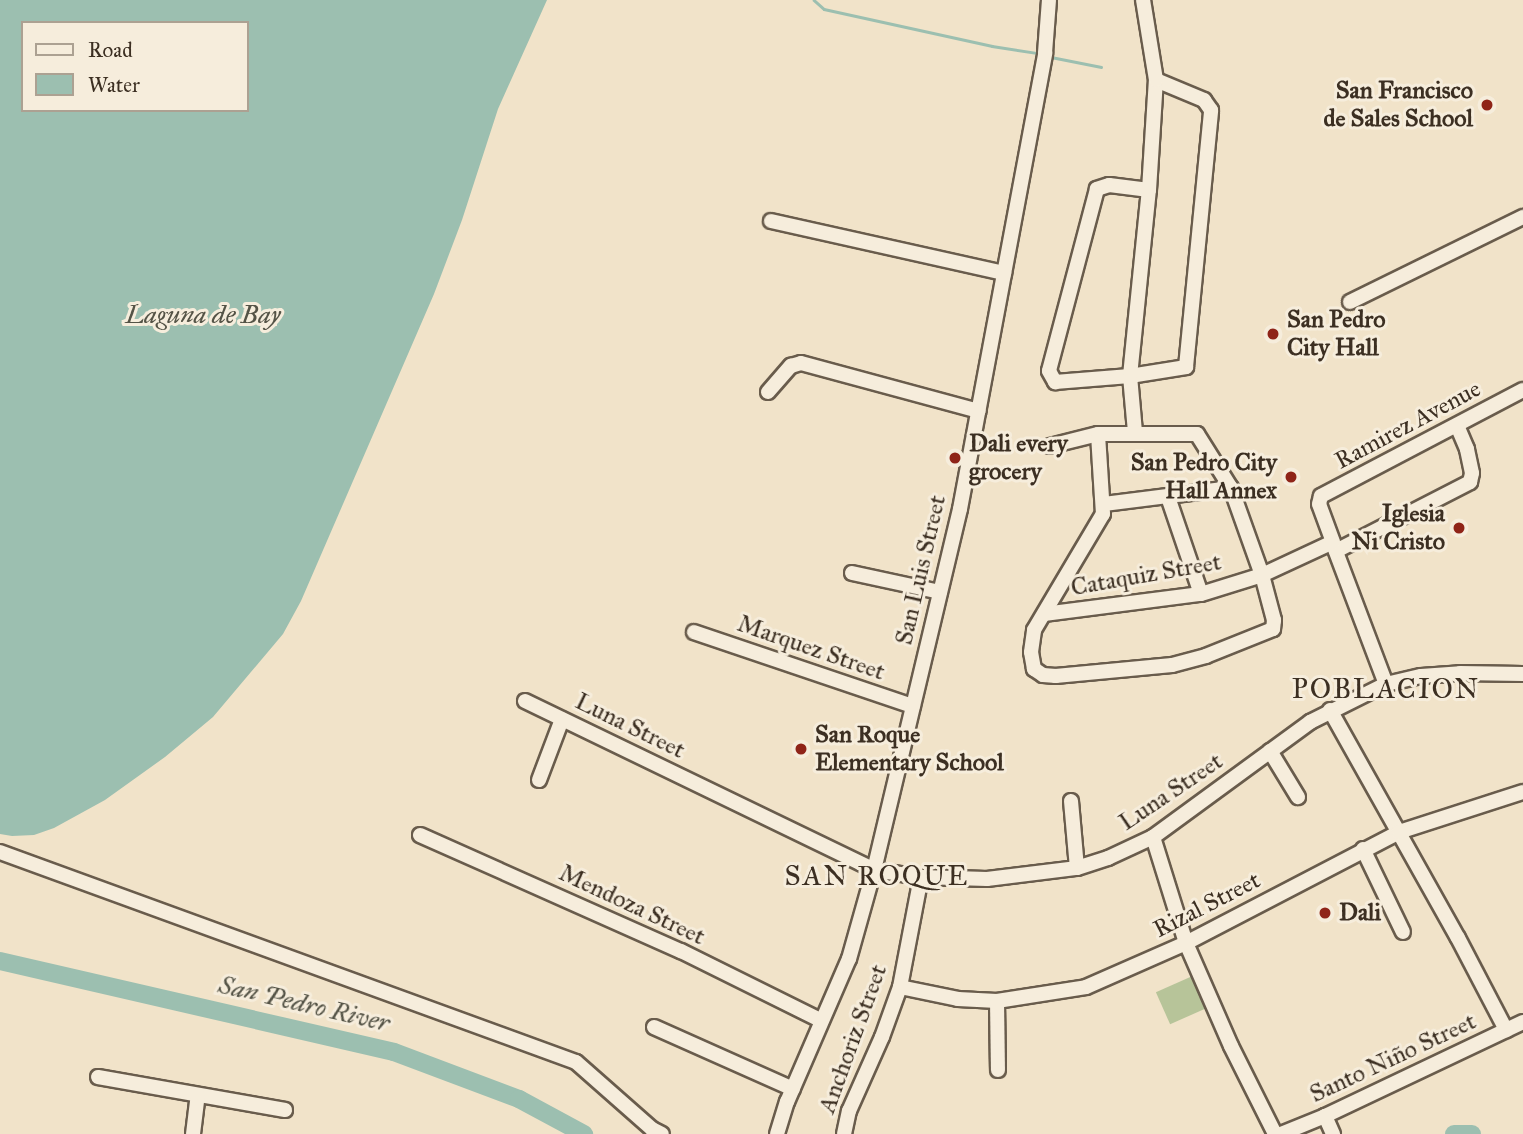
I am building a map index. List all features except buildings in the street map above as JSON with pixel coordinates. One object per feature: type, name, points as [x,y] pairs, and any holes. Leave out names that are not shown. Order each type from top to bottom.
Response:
[{"type":"street","name":"San Luis Street","points":[[777,1134],[793,1089],[849,959],[874,870],[940,592],[979,411],[1045,53],[1049,0]]},
{"type":"street","points":[[1135,432],[1130,376],[1149,190],[1156,80],[1143,0]]},
{"type":"street","points":[[1149,190],[1109,184],[1097,189],[1049,371],[1051,380],[1059,383],[1186,367],[1212,116],[1210,106],[1204,100],[1156,80]]},
{"type":"street","points":[[1350,302],[1523,217]]},
{"type":"street","points":[[771,220],[1004,272]]},
{"type":"street","points":[[768,392],[791,366],[801,363],[979,411]]},
{"type":"street","name":"Ramirez Avenue","points":[[1334,547],[1320,504],[1321,496],[1523,390]]},
{"type":"street","name":"Cataquiz Street","points":[[1044,614],[1201,594],[1262,575],[1334,547],[1470,482],[1472,473],[1457,426]]},
{"type":"street","points":[[1050,446],[1098,434],[1135,432],[1197,435],[1231,488],[1262,575],[1274,620],[1273,629],[1206,656],[1172,665],[1043,675],[1034,669],[1031,652],[1034,630],[1100,524],[1104,504],[1098,434]]},
{"type":"street","points":[[1104,504],[1231,488]]},
{"type":"street","points":[[1168,497],[1201,594]]},
{"type":"street","points":[[1334,547],[1386,684]]},
{"type":"street","points":[[852,573],[940,592]]},
{"type":"street","name":"Marquez Street","points":[[694,632],[913,706]]},
{"type":"street","name":"Luna Street","points":[[525,701],[874,870],[921,877],[987,879],[1044,875],[1077,868],[1108,858],[1153,837],[1330,710],[1386,684],[1421,676],[1523,674]]},
{"type":"street","points":[[1330,710],[1506,1030]]},
{"type":"street","points":[[539,780],[562,719]]},
{"type":"street","points":[[1270,751],[1298,797]]},
{"type":"street","name":"Rizal Street","points":[[900,987],[958,999],[997,1000],[1086,987],[1186,943],[1399,832],[1523,792]]},
{"type":"street","points":[[1071,801],[1077,868]]},
{"type":"street","name":"Mendoza Street","points":[[420,835],[681,951],[822,1021]]},
{"type":"street","points":[[1153,837],[1186,943],[1231,1046],[1275,1134]]},
{"type":"street","points":[[1363,849],[1403,932]]},
{"type":"street","points":[[0,852],[576,1062],[652,1129],[662,1134]]},
{"type":"street","name":"Anchoriz Street","points":[[844,1134],[849,1111],[883,1037],[900,987],[921,877]]},
{"type":"street","points":[[997,1000],[998,1070]]},
{"type":"street","name":"Santo Niño Street","points":[[1280,1134],[1325,1116],[1523,1021]]},
{"type":"street","points":[[654,1027],[793,1089]]},
{"type":"street","points":[[98,1077],[285,1110]]},
{"type":"street","points":[[193,1134],[198,1096]]},
{"type":"street","points":[[1325,1116],[1333,1134]]},
{"type":"shaded area","points":[[1197,974],[1211,1006],[1170,1024],[1156,992]]},
{"type":"water","name":"Laguna de Bay","points":[[0,0],[547,0],[498,109],[462,220],[434,294],[301,601],[283,634],[213,717],[165,757],[105,800],[54,828],[34,835],[0,834]]},
{"type":"waterway","points":[[814,0],[824,9],[992,46],[1037,53]]},
{"type":"waterway","points":[[1051,57],[1101,67]]},
{"type":"waterway","name":"San Pedro River","points":[[0,961],[394,1052],[519,1099],[584,1134]]},
{"type":"waterway","name":"San Pedro River","points":[[1454,1134],[1472,1134]]},
{"type":"place","name":"San Francisco de Sales School","points":[[1487,105]]},
{"type":"place","name":"San Pedro City Hall","points":[[1273,334]]},
{"type":"place","name":"Dali every grocery","points":[[955,458]]},
{"type":"place","name":"San Pedro City Hall Annex","points":[[1291,477]]},
{"type":"place","name":"Iglesia Ni Cristo","points":[[1459,528]]},
{"type":"place","name":"San Roque Elementary School","points":[[801,749]]},
{"type":"place","name":"Dali","points":[[1325,913]]},
{"type":"district","name":"POBLACION","points":[[1386,689]]},
{"type":"district","name":"SAN ROQUE","points":[[877,876]]}]
